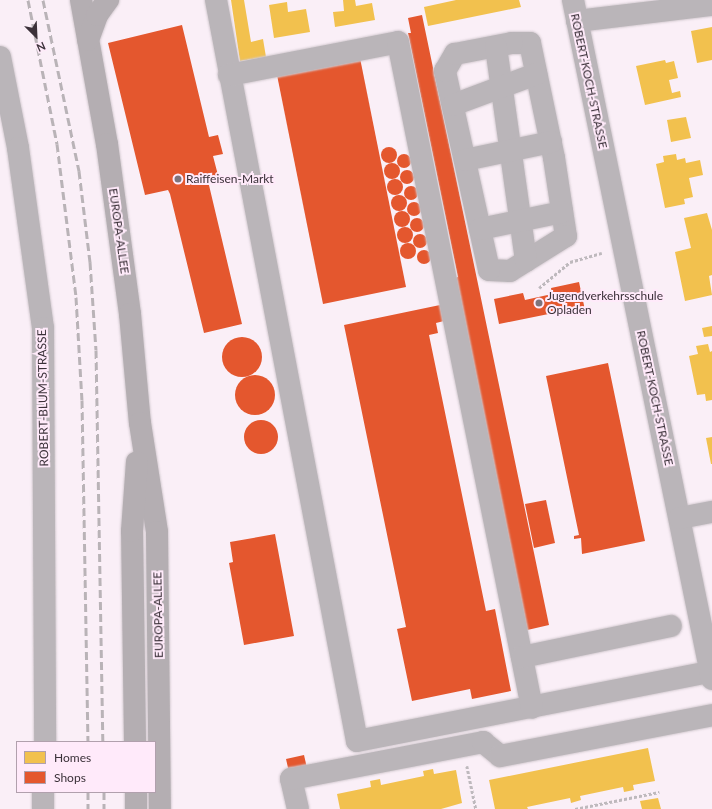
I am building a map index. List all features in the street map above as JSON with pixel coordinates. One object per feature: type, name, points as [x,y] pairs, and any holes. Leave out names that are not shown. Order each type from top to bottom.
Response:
[{"type":"main road","name":"EUROPA-ALLEE","points":[[81,0],[112,181],[130,314],[140,423],[157,532],[160,809]]},
{"type":"main road","name":"EUROPA-ALLEE","points":[[88,40],[96,15],[108,0]]},
{"type":"main road","name":"EUROPA-ALLEE","points":[[135,741],[132,531],[140,423]]},
{"type":"main road","points":[[136,793],[136,809]]},
{"type":"street","points":[[216,0],[229,75],[357,741],[711,676]]},
{"type":"street","points":[[575,10],[712,5]]},
{"type":"street","name":"ROBERT-KOCH-STRASSE","points":[[575,10],[680,518],[711,676]]},
{"type":"street","points":[[229,75],[398,42],[532,708]]},
{"type":"street","points":[[530,43],[551,142],[566,236],[510,271],[489,270],[445,70],[455,54],[496,47],[530,43]]},
{"type":"street","points":[[496,47],[519,222],[526,261]]},
{"type":"street","name":"ROBERT-BLUM-STRASSE","points":[[0,57],[18,148],[43,328],[45,741]]},
{"type":"street","points":[[453,104],[536,74]]},
{"type":"street","points":[[465,160],[551,142]]},
{"type":"street","points":[[480,229],[562,212]]},
{"type":"street","points":[[680,518],[712,512]]},
{"type":"street","points":[[522,657],[671,626]]},
{"type":"street","points":[[298,806],[292,780],[483,742],[500,756],[712,715]]},
{"type":"street","points":[[43,793],[43,809]]},
{"type":"path","points":[[539,288],[570,262],[624,246]]},
{"type":"path","points":[[463,747],[476,809]]},
{"type":"path","points":[[575,809],[659,792]]},
{"type":"building: Homes","points":[[231,0],[244,0],[251,42],[263,39],[266,57],[240,61]]},
{"type":"building: Homes","points":[[343,0],[355,0],[356,6],[372,3],[375,20],[335,27],[333,12],[344,11]]},
{"type":"building: Homes","points":[[456,0],[519,0],[521,7],[428,26],[424,7]]},
{"type":"building: Homes","points":[[287,2],[288,12],[306,9],[310,32],[274,38],[269,5]]},
{"type":"building: Homes","points":[[712,27],[712,60],[697,63],[691,31]]},
{"type":"building: Homes","points":[[665,60],[666,63],[674,61],[678,78],[669,80],[672,93],[680,91],[681,97],[645,105],[636,66]]},
{"type":"building: Homes","points":[[686,117],[691,138],[671,142],[667,120]]},
{"type":"building: Homes","points":[[676,154],[677,160],[685,158],[686,163],[700,160],[703,175],[689,178],[693,197],[684,199],[685,204],[665,208],[656,164],[664,162],[663,156]]},
{"type":"building: Homes","points":[[707,213],[712,230],[712,275],[709,276],[712,295],[685,301],[675,252],[691,248],[684,218]]},
{"type":"building: Homes","points":[[712,326],[712,336],[704,337],[702,328]]},
{"type":"building: Homes","points":[[708,344],[710,352],[712,351],[712,400],[706,401],[705,394],[697,395],[689,356],[698,354],[696,346]]},
{"type":"building: Homes","points":[[712,437],[712,464],[711,464],[706,438]]},
{"type":"building: Homes","points":[[648,748],[655,781],[633,785],[634,790],[624,792],[623,787],[580,796],[581,800],[571,803],[570,798],[527,807],[528,809],[495,809],[489,780]]},
{"type":"building: Homes","points":[[433,769],[434,774],[456,770],[462,803],[441,809],[340,809],[337,794],[371,787],[370,781],[380,779],[381,785],[424,776],[423,771]]},
{"type":"building: Homes","points":[[658,798],[661,809],[642,809],[640,801]]},
{"type":"building: Shops","points":[[422,15],[549,625],[523,631],[452,279],[458,277],[408,33],[411,33],[408,18]]},
{"type":"building: Shops","name":"Raiffeisen-Markt","points":[[182,25],[209,137],[218,135],[223,154],[213,156],[219,179],[208,181],[242,324],[204,333],[170,194],[168,190],[145,195],[108,43]]},
{"type":"building: Shops","points":[[360,58],[406,287],[323,304],[277,75]]},
{"type":"building: Shops","points":[[389,147],[396,152],[397,155],[392,162],[389,163],[382,158],[381,155],[386,148]]},
{"type":"building: Shops","points":[[401,154],[407,154],[411,158],[411,164],[407,168],[401,168],[397,164],[397,158]]},
{"type":"building: Shops","points":[[392,163],[399,168],[400,171],[395,178],[392,179],[385,174],[384,171],[389,164]]},
{"type":"building: Shops","points":[[404,170],[410,170],[414,174],[414,180],[410,184],[404,184],[400,180],[400,174]]},
{"type":"building: Shops","points":[[395,179],[402,184],[403,187],[398,194],[395,195],[388,190],[387,187],[392,180]]},
{"type":"building: Shops","points":[[408,186],[414,186],[418,190],[418,196],[414,200],[408,200],[404,196],[404,190]]},
{"type":"building: Shops","points":[[399,195],[406,200],[407,203],[402,210],[399,211],[392,206],[391,203],[396,196]]},
{"type":"building: Shops","points":[[411,202],[417,202],[421,206],[421,212],[417,216],[411,216],[407,212],[407,206]]},
{"type":"building: Shops","points":[[402,211],[409,216],[410,219],[405,226],[402,227],[395,222],[394,219],[399,212]]},
{"type":"building: Shops","points":[[414,218],[420,218],[424,222],[424,228],[420,232],[414,232],[410,228],[410,222]]},
{"type":"building: Shops","points":[[405,227],[412,232],[413,235],[408,242],[405,243],[398,238],[397,235],[402,228]]},
{"type":"building: Shops","points":[[417,234],[423,234],[427,238],[427,244],[423,248],[417,248],[413,244],[413,238]]},
{"type":"building: Shops","points":[[408,243],[415,248],[416,251],[411,258],[408,259],[401,254],[400,251],[405,244]]},
{"type":"building: Shops","points":[[421,250],[427,250],[431,254],[431,260],[427,264],[421,264],[417,260],[417,254]]},
{"type":"building: Shops","name":"Jugendverkehrsschule Opladen","points":[[579,282],[585,310],[583,307],[499,324],[494,299],[523,293],[525,300],[552,294],[551,288]]},
{"type":"building: Shops","points":[[440,305],[444,321],[436,323],[438,333],[429,335],[486,611],[495,609],[511,691],[472,699],[470,689],[412,701],[397,629],[406,627],[344,325]]},
{"type":"building: Shops","points":[[242,337],[250,339],[256,343],[260,349],[262,357],[260,365],[256,371],[250,375],[242,377],[234,375],[228,371],[224,365],[222,357],[224,349],[228,343],[234,339]]},
{"type":"building: Shops","points":[[608,363],[645,541],[582,554],[581,538],[574,539],[574,536],[579,535],[546,376]]},
{"type":"building: Shops","points":[[255,375],[263,377],[269,381],[273,387],[275,395],[273,403],[269,409],[263,413],[255,415],[247,413],[241,409],[237,403],[235,395],[237,387],[241,381],[247,377]]},
{"type":"building: Shops","points":[[261,420],[273,425],[278,437],[273,449],[261,454],[249,449],[244,437],[249,425]]},
{"type":"building: Shops","points":[[546,500],[555,543],[534,548],[525,504]]},
{"type":"building: Shops","points":[[275,534],[294,636],[244,645],[229,563],[233,562],[230,542]]},
{"type":"building: Shops","points":[[304,755],[307,768],[289,772],[286,759]]},
{"type":"railway","points":[[28,0],[57,144],[76,297],[82,400],[88,741]]},
{"type":"railway","points":[[43,0],[79,171],[90,262],[96,350],[103,741]]},
{"type":"railway","points":[[88,793],[88,809]]},
{"type":"railway","points":[[104,793],[104,809]]},
{"type":"place","name":"Raiffeisen-Markt","points":[[178,179]]},
{"type":"place","name":"Jugendverkehrsschule Opladen","points":[[539,303]]}]
